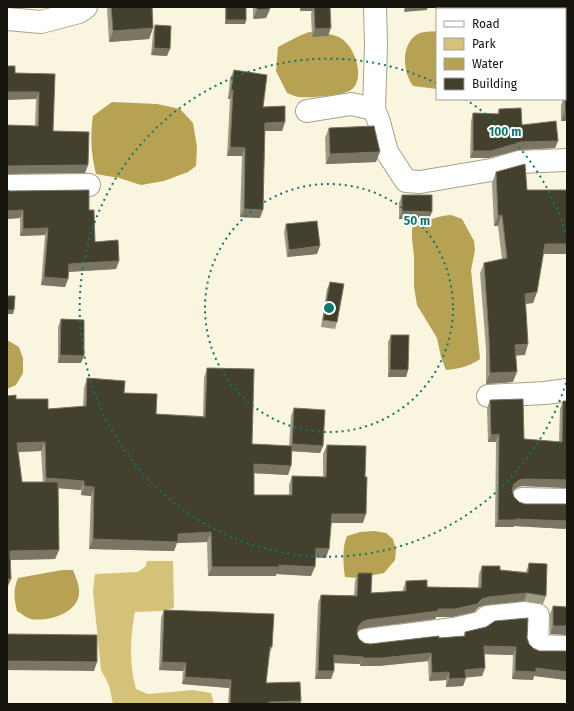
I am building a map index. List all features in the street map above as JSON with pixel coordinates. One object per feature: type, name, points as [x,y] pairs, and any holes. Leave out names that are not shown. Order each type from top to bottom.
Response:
[{"type":"street","points":[[7,19],[41,22],[79,12],[86,7]]},
{"type":"street","points":[[375,7],[376,45],[374,109],[387,152],[406,181],[420,182],[491,170],[519,162],[567,160]]},
{"type":"street","points":[[308,110],[351,104],[374,109]]},
{"type":"street","points":[[7,186],[89,185]]},
{"type":"street","points":[[488,396],[545,393],[567,390]]},
{"type":"street","points":[[522,499],[567,500]]},
{"type":"street","points":[[366,640],[454,629],[480,624],[487,617],[525,612],[538,615],[537,646],[567,647]]},
{"type":"green space","points":[[147,561],[173,561],[174,608],[161,611],[135,612],[132,631],[131,660],[136,689],[148,694],[193,690],[211,693],[214,704],[113,704],[109,685],[101,670],[93,591],[95,574],[138,572],[146,566]]},
{"type":"water","points":[[436,31],[436,89],[413,86],[405,66],[408,44],[418,34]]},
{"type":"water","points":[[309,32],[336,36],[348,45],[353,52],[358,69],[356,85],[351,90],[333,95],[310,97],[298,97],[287,93],[276,71],[278,47]]},
{"type":"water","points":[[112,102],[157,104],[180,109],[193,123],[197,147],[196,166],[188,172],[164,181],[141,185],[119,178],[96,174],[92,145],[93,116]]},
{"type":"water","points":[[451,215],[462,219],[474,241],[475,250],[471,270],[480,359],[464,367],[446,370],[441,357],[437,338],[417,305],[414,287],[412,228],[431,219]]},
{"type":"water","points":[[7,340],[19,347],[23,358],[23,373],[16,385],[7,389]]},
{"type":"water","points":[[374,531],[386,533],[393,539],[396,550],[395,560],[384,573],[359,578],[345,577],[343,562],[345,540],[347,536],[360,532]]},
{"type":"water","points":[[62,570],[73,570],[78,582],[79,594],[73,607],[53,618],[38,620],[27,618],[17,611],[14,594],[18,578]]},
{"type":"building","points":[[111,7],[152,7],[153,28],[113,31]]},
{"type":"building","points":[[226,7],[246,7],[246,20],[226,20]]},
{"type":"building","points":[[257,7],[269,7],[270,9],[257,10]]},
{"type":"building","points":[[314,7],[330,7],[331,28],[315,29]]},
{"type":"building","points":[[567,7],[567,20],[566,8],[542,8]]},
{"type":"building","points":[[155,25],[171,26],[170,49],[154,48]]},
{"type":"building","points":[[566,56],[567,56],[566,75]]},
{"type":"building","points":[[7,66],[15,66],[15,73],[55,74],[53,131],[89,132],[88,165],[7,167],[7,125],[38,126],[39,92],[7,92]]},
{"type":"building","points":[[234,70],[267,75],[263,107],[285,106],[285,122],[265,123],[263,210],[244,209],[245,148],[230,147],[233,90],[231,90]]},
{"type":"building","points":[[567,95],[567,110],[565,111],[565,100]]},
{"type":"building","points":[[521,108],[522,125],[556,121],[558,141],[521,142],[491,151],[473,151],[473,113],[499,114],[499,109]]},
{"type":"building","points":[[374,126],[380,152],[330,154],[329,128]]},
{"type":"building","points":[[525,164],[527,190],[567,190],[567,244],[545,244],[537,292],[525,294],[528,344],[515,345],[517,372],[490,373],[484,263],[507,258],[502,215],[498,216],[496,172]]},
{"type":"building","points":[[7,190],[89,190],[89,210],[94,210],[95,242],[118,240],[119,261],[69,264],[68,279],[44,277],[48,228],[23,229],[23,210],[7,211]]},
{"type":"building","points":[[402,195],[432,195],[432,212],[402,211]]},
{"type":"building","points":[[317,221],[320,246],[289,250],[286,224]]},
{"type":"building","points":[[330,282],[344,284],[337,322],[323,320]]},
{"type":"building","points":[[7,296],[15,296],[14,310],[7,310]]},
{"type":"building","points":[[61,319],[84,320],[84,356],[60,355]]},
{"type":"building","points":[[391,335],[409,335],[408,370],[390,370]]},
{"type":"building","points":[[207,368],[254,369],[252,444],[292,446],[291,466],[254,464],[254,495],[292,495],[292,476],[326,477],[327,445],[366,446],[366,514],[332,514],[329,549],[316,548],[315,567],[279,565],[279,567],[212,567],[211,532],[178,534],[178,542],[93,539],[94,487],[84,486],[84,481],[46,478],[45,442],[17,443],[22,482],[58,482],[59,550],[10,551],[11,579],[7,579],[7,396],[16,395],[16,399],[48,399],[48,409],[86,406],[87,378],[125,381],[124,393],[157,394],[156,414],[205,417]]},
{"type":"building","points":[[523,399],[524,439],[562,442],[563,401],[567,401],[567,480],[519,480],[514,484],[512,490],[514,497],[519,502],[525,504],[567,504],[567,521],[516,519],[498,520],[499,434],[491,435],[490,400]]},
{"type":"building","points":[[294,408],[325,410],[323,446],[292,444]]},
{"type":"building","points":[[529,563],[547,564],[546,596],[527,593],[489,597],[482,599],[477,604],[455,609],[438,609],[438,611],[367,620],[362,622],[358,627],[357,634],[359,639],[364,643],[370,644],[439,636],[439,638],[465,636],[465,632],[486,627],[495,621],[528,618],[527,638],[529,644],[539,651],[567,651],[567,672],[536,668],[536,672],[515,671],[516,647],[484,646],[485,668],[465,670],[466,678],[449,679],[449,672],[432,673],[431,653],[381,658],[334,655],[334,671],[318,671],[321,595],[357,596],[358,573],[372,573],[371,593],[406,591],[406,581],[427,580],[427,587],[481,588],[482,566],[500,566],[500,570],[528,573]]},
{"type":"building","points":[[553,606],[567,607],[567,626],[553,626]]},
{"type":"building","points":[[164,610],[274,614],[272,647],[270,647],[266,683],[300,682],[301,701],[269,702],[269,704],[230,704],[231,680],[185,677],[186,663],[162,662]]},
{"type":"building","points":[[7,634],[97,635],[97,662],[7,661]]}]
